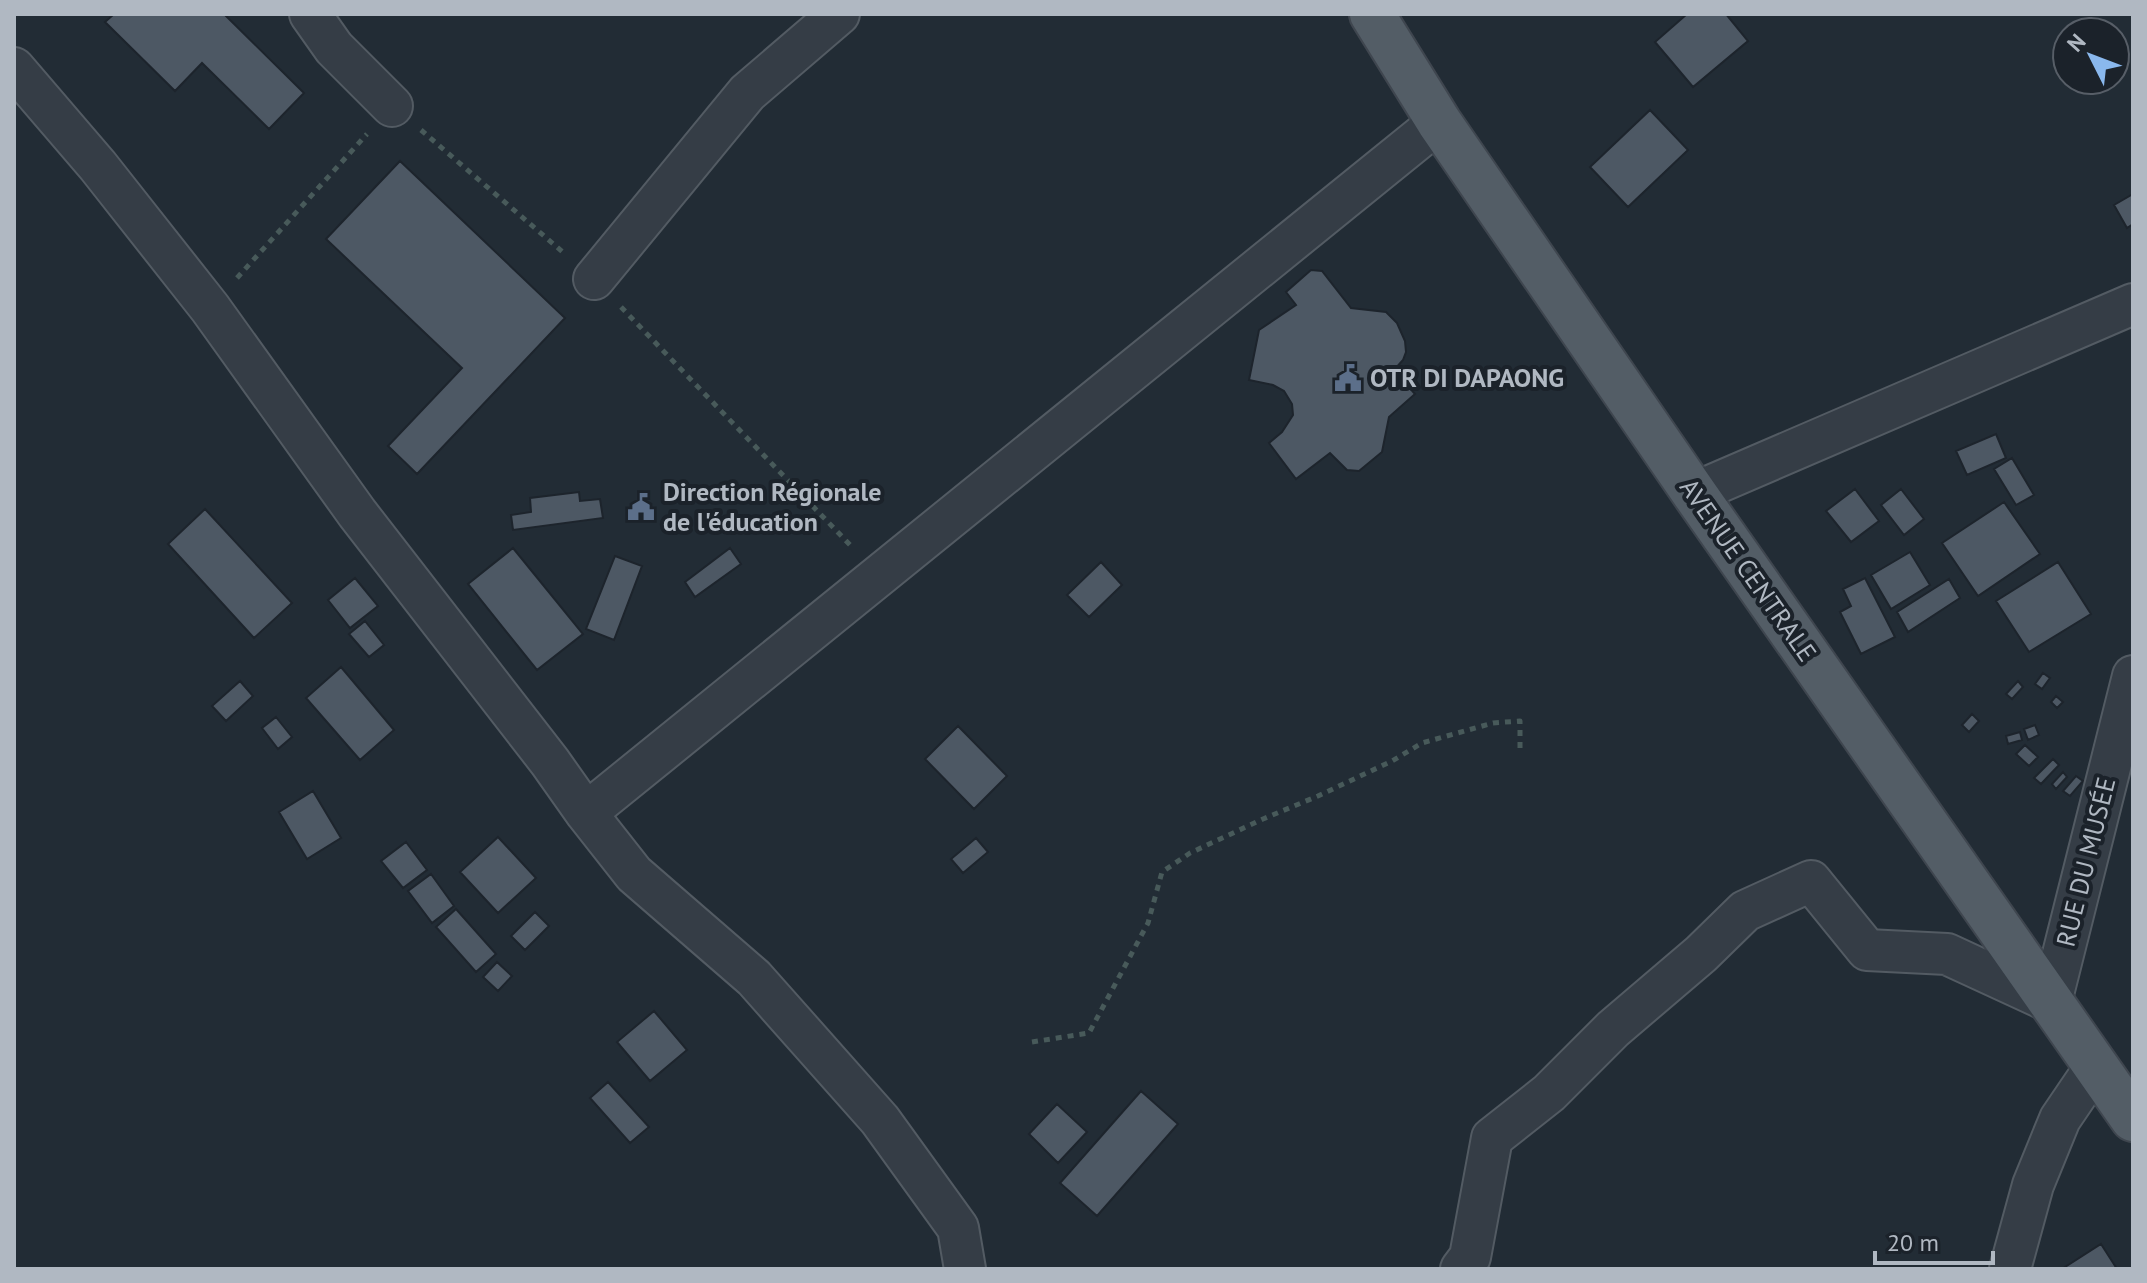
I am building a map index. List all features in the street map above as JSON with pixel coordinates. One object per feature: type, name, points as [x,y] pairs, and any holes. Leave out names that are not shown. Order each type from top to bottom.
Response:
[{"type":"main road","name":"AVENUE CENTRALE","points":[[1372,14],[1439,122],[1694,493],[2133,1119]]},
{"type":"street","points":[[310,14],[334,48],[392,106]]},
{"type":"street","points":[[594,279],[747,93],[839,14]]},
{"type":"street","points":[[14,68],[98,166],[210,308],[357,513],[634,874],[754,978],[880,1120],[958,1228],[965,1269]]},
{"type":"street","points":[[586,813],[1439,122]]},
{"type":"street","points":[[1694,493],[2133,304]]},
{"type":"street","name":"RUE DU MUSÉE","points":[[2051,1002],[2133,676]]},
{"type":"street","points":[[1461,1269],[1470,1257],[1492,1138],[1549,1093],[1613,1029],[1701,954],[1745,911],[1811,881],[1867,950],[1947,954],[2051,1002]]},
{"type":"street","points":[[2010,1269],[2033,1185],[2060,1119],[2096,1066]]},
{"type":"path","points":[[210,308],[392,106],[594,279],[878,575]]},
{"type":"path","points":[[1032,1042],[1089,1033],[1148,923],[1162,872],[1190,853],[1392,761],[1422,743],[1493,723],[1520,721],[1520,752]]},
{"type":"building","points":[[114,14],[224,14],[304,93],[269,129],[202,63],[175,91],[105,22]]},
{"type":"building","points":[[1687,14],[1726,14],[1748,41],[1693,87],[1655,42]]},
{"type":"building","points":[[1650,110],[1688,150],[1628,207],[1590,167]]},
{"type":"building","points":[[400,161],[565,318],[417,474],[388,446],[462,368],[326,239]]},
{"type":"building","points":[[2133,194],[2133,224],[2127,228],[2114,205]]},
{"type":"building","points":[[1311,270],[1322,271],[1351,308],[1386,312],[1397,323],[1406,352],[1394,370],[1415,394],[1389,417],[1382,452],[1359,471],[1347,470],[1330,453],[1296,479],[1269,443],[1282,432],[1293,415],[1292,404],[1284,391],[1273,385],[1249,380],[1259,330],[1296,305],[1286,292]]},
{"type":"building","points":[[1996,434],[2006,458],[1967,475],[1956,451]]},
{"type":"building","points":[[2012,458],[2034,495],[2016,505],[1994,469]]},
{"type":"building","points":[[1855,489],[1879,521],[1851,542],[1826,511]]},
{"type":"building","points":[[1901,489],[1924,519],[1904,535],[1881,505]]},
{"type":"building","points":[[579,492],[580,501],[600,499],[603,518],[513,530],[511,515],[531,512],[530,498]]},
{"type":"building","points":[[2004,502],[2040,554],[1978,596],[1942,543]]},
{"type":"building","points":[[205,509],[292,603],[254,638],[168,544]]},
{"type":"building","points":[[513,548],[583,634],[537,670],[468,584]]},
{"type":"building","points":[[730,548],[741,564],[695,597],[685,582]]},
{"type":"building","points":[[1910,552],[1930,585],[1891,609],[1871,575]]},
{"type":"building","points":[[615,556],[642,566],[614,640],[586,629]]},
{"type":"building","points":[[1101,562],[1122,585],[1089,617],[1067,595]]},
{"type":"building","points":[[2058,562],[2091,614],[2029,652],[1996,601]]},
{"type":"building","points":[[355,578],[378,606],[350,628],[328,600]]},
{"type":"building","points":[[1865,578],[1895,637],[1861,654],[1840,612],[1851,606],[1843,589]]},
{"type":"building","points":[[1949,579],[1960,598],[1908,632],[1897,612]]},
{"type":"building","points":[[365,621],[384,645],[369,657],[349,634]]},
{"type":"building","points":[[341,667],[394,730],[360,760],[306,698]]},
{"type":"building","points":[[2043,673],[2050,678],[2042,689],[2035,684]]},
{"type":"building","points":[[240,681],[253,696],[226,721],[212,706]]},
{"type":"building","points":[[2018,681],[2023,687],[2012,699],[2006,694]]},
{"type":"building","points":[[2056,696],[2063,702],[2057,708],[2051,702]]},
{"type":"building","points":[[1972,714],[1979,721],[1969,732],[1962,725]]},
{"type":"building","points":[[276,717],[292,737],[278,749],[262,728]]},
{"type":"building","points":[[2035,725],[2039,735],[2028,740],[2024,729]]},
{"type":"building","points":[[958,726],[1007,776],[974,809],[925,759]]},
{"type":"building","points":[[2020,732],[2022,740],[2008,744],[2006,736]]},
{"type":"building","points":[[2025,745],[2038,757],[2029,766],[2016,754]]},
{"type":"building","points":[[2053,759],[2059,765],[2041,784],[2034,778]]},
{"type":"building","points":[[2063,772],[2067,777],[2056,789],[2052,784]]},
{"type":"building","points":[[2076,776],[2083,781],[2070,796],[2063,791]]},
{"type":"building","points":[[313,791],[341,838],[307,859],[279,812]]},
{"type":"building","points":[[498,837],[536,878],[498,913],[460,872]]},
{"type":"building","points":[[976,838],[988,852],[963,873],[951,859]]},
{"type":"building","points":[[406,842],[427,870],[403,888],[381,861]]},
{"type":"building","points":[[431,874],[454,906],[432,923],[408,891]]},
{"type":"building","points":[[456,909],[496,954],[476,972],[436,927]]},
{"type":"building","points":[[535,912],[549,926],[525,950],[511,936]]},
{"type":"building","points":[[497,962],[512,976],[498,991],[483,977]]},
{"type":"building","points":[[654,1011],[687,1050],[650,1081],[617,1042]]},
{"type":"building","points":[[608,1082],[649,1127],[630,1143],[590,1098]]},
{"type":"building","points":[[1141,1091],[1178,1124],[1097,1216],[1060,1183]]},
{"type":"building","points":[[1057,1104],[1087,1132],[1058,1163],[1029,1134]]},
{"type":"building","points":[[2101,1244],[2117,1269],[2062,1269]]},
{"type":"place","name":"OTR DI DAPAONG","points":[[1348,378]]},
{"type":"place","name":"Direction Régionale de l'éducation","points":[[641,507]]}]
